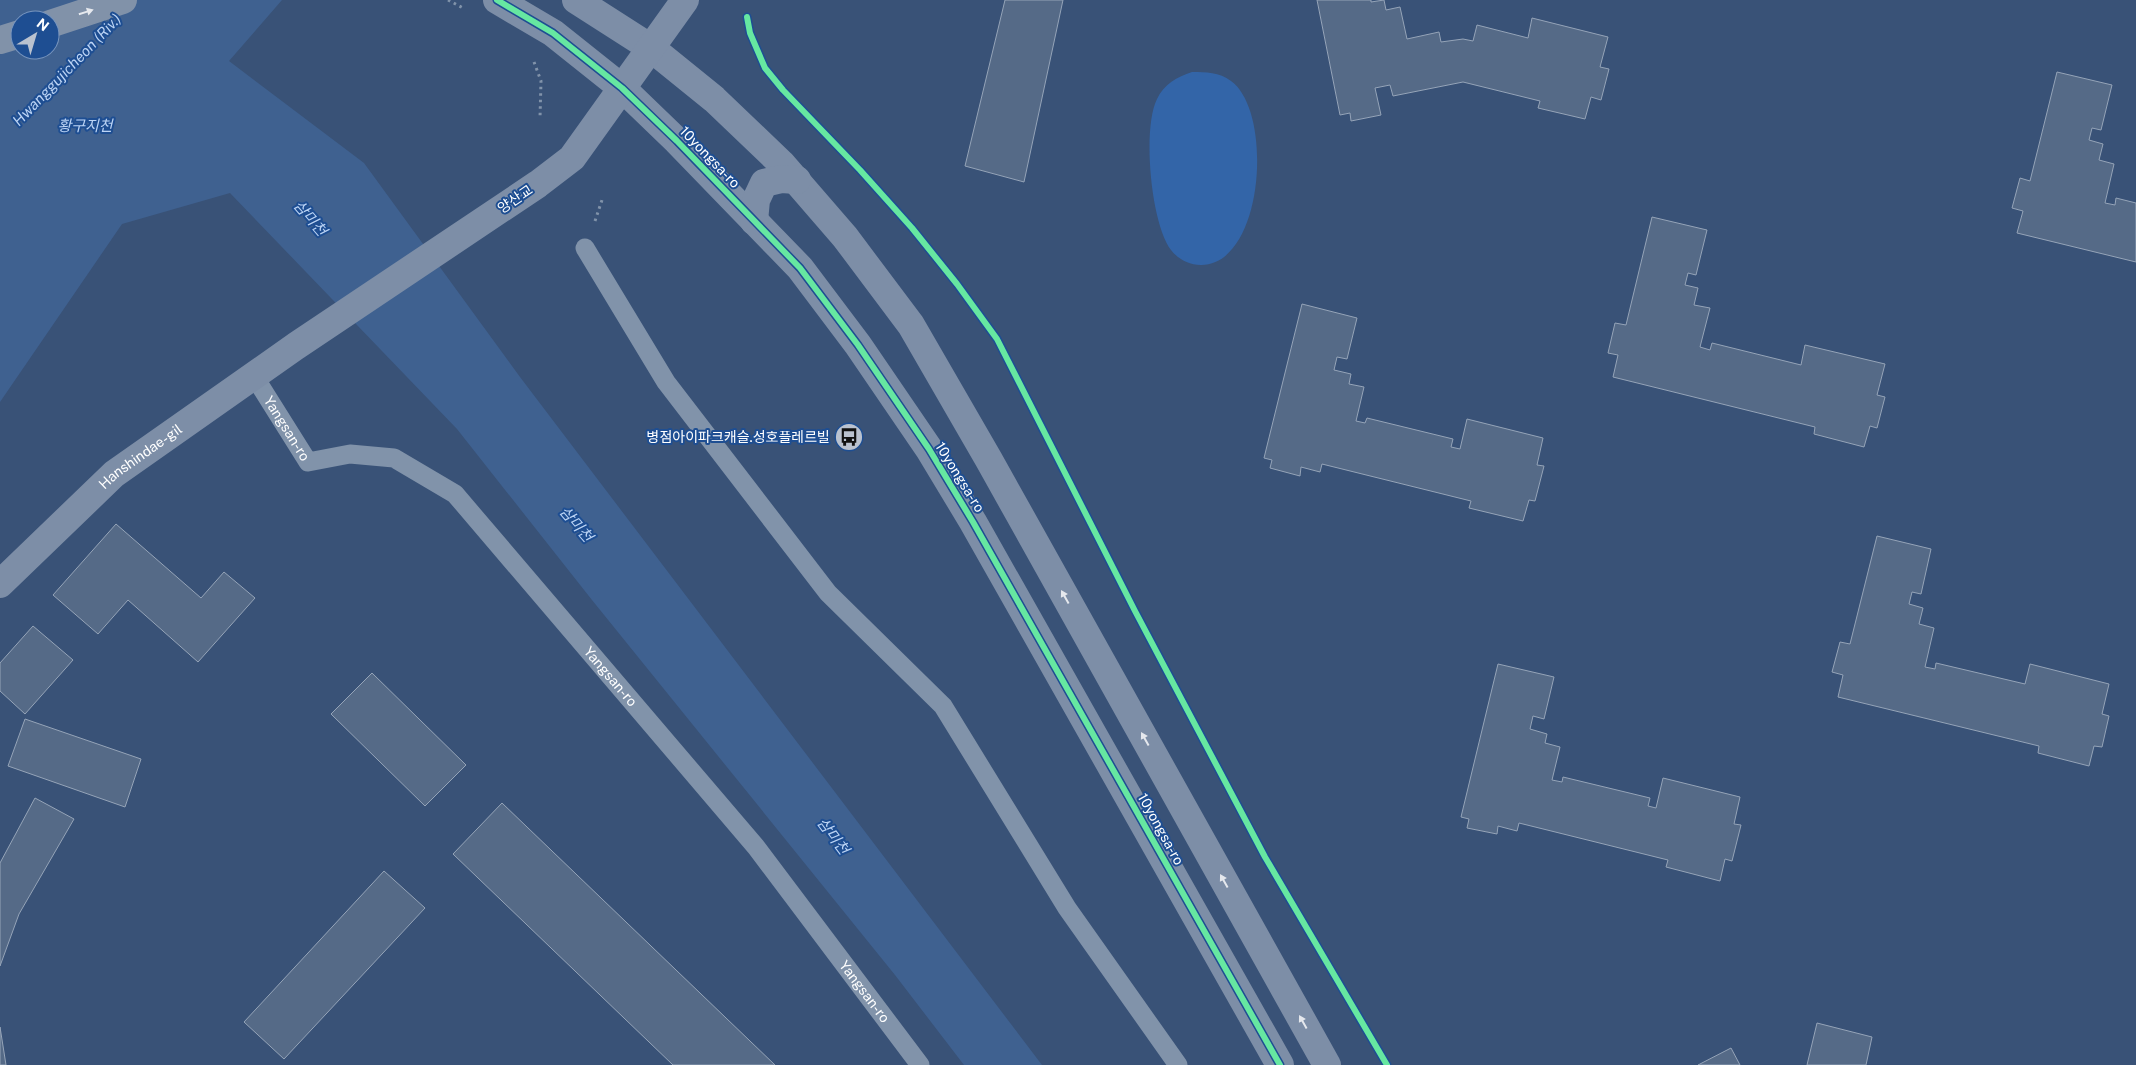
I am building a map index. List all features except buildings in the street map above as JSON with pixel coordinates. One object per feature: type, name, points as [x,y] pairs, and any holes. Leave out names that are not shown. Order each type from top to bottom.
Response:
[{"type":"highway","points":[[60,21],[122,0]]},
{"type":"street","name":"10yongsa-ro","points":[[497,0],[553,33],[622,88],[677,140],[800,268],[858,345],[928,449],[973,522],[1280,1065]]},
{"type":"street","points":[[576,0],[651,48],[714,98],[797,180],[845,237],[912,325],[1327,1065]]},
{"type":"street","name":"양산교","points":[[296,346],[538,184],[572,158],[685,0]]},
{"type":"street","points":[[754,221],[756,200],[764,183],[782,179],[797,180]]},
{"type":"street","name":"Hanshindae-gil","points":[[0,584],[114,474],[296,346]]},
{"type":"lane","points":[[585,248],[666,382],[828,593],[943,706],[1067,908],[1178,1065]]},
{"type":"lane","name":"Yangsan-ro","points":[[254,376],[308,462],[350,454],[394,458],[455,494],[756,847],[920,1065]]},
{"type":"path","points":[[528,55],[534,61],[541,81],[540,118]]},
{"type":"shaded area","points":[[1192,72],[1212,73],[1222,76],[1231,81],[1245,98],[1253,123],[1257,153],[1256,185],[1250,215],[1238,241],[1222,258],[1201,265],[1184,261],[1171,250],[1158,220],[1151,176],[1150,132],[1152,113],[1157,99],[1163,89],[1172,82]]},
{"type":"water","points":[[0,0],[282,0],[229,61],[364,163],[520,377],[1042,1065],[964,1065],[895,975],[592,600],[457,429],[230,193],[122,224],[0,402]]},
{"type":"cycle path","points":[[497,0],[553,33],[622,88],[677,141],[800,268],[858,345],[929,449],[973,522],[1280,1065]]},
{"type":"cycle path","points":[[747,17],[750,33],[765,68],[783,90],[860,170],[912,228],[957,284],[997,339],[1135,611],[1265,857],[1387,1065]]},
{"type":"place","name":"병점아이파크캐슬.성호플레르빌","points":[[849,437]]},
{"type":"water label","name":"Hwanggujicheon (Riv.)","points":[[67,70]]},
{"type":"water label","name":"황구지천","points":[[85,126]]},
{"type":"water label","name":"삼미천","points":[[310,218]]},
{"type":"water label","name":"삼미천","points":[[576,524]]},
{"type":"water label","name":"삼미천","points":[[833,836]]}]
